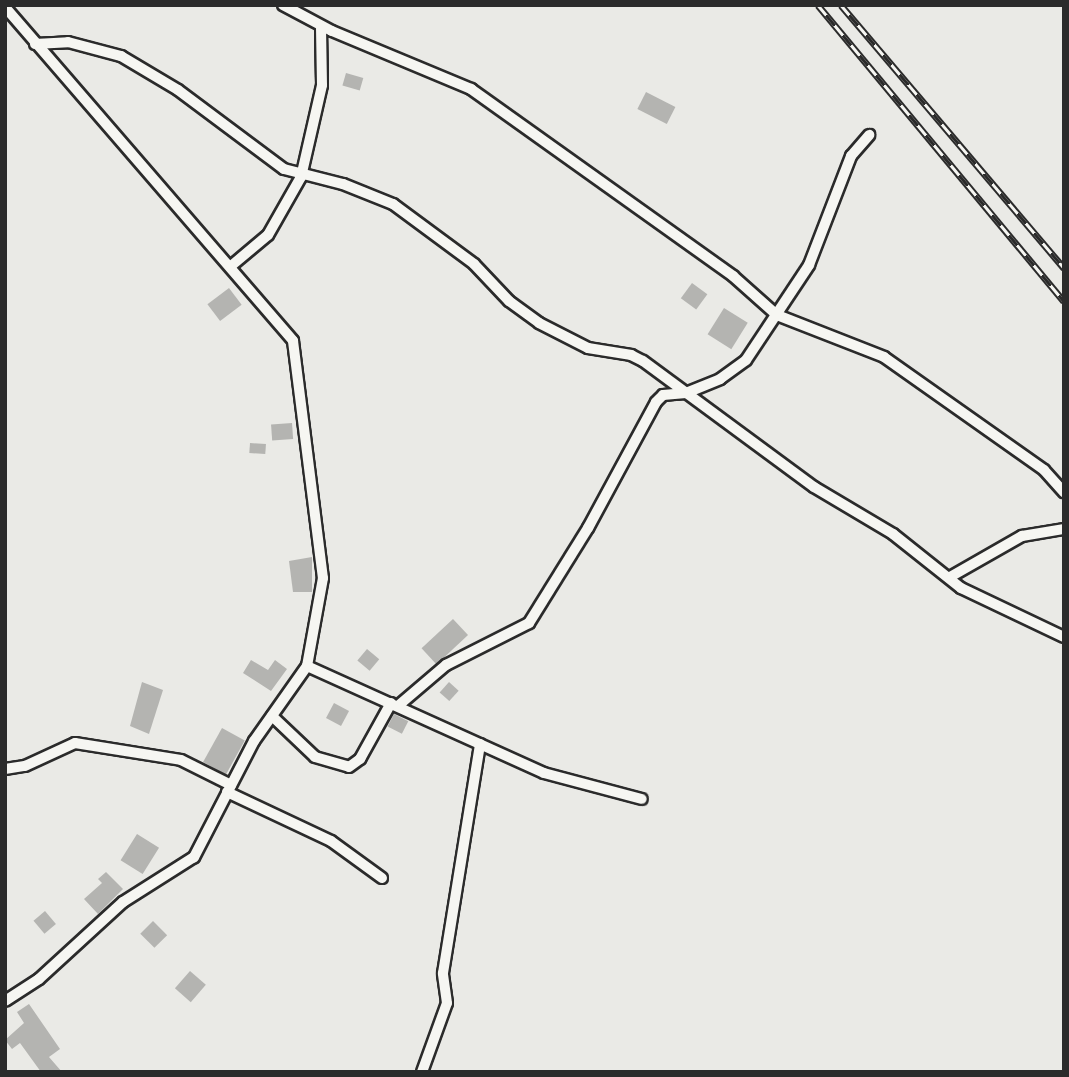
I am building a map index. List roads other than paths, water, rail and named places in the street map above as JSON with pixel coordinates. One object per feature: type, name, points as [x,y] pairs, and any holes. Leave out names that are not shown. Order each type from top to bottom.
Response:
[{"type":"street","points":[[283,5],[321,26],[471,89],[723,268],[777,315],[884,357],[1044,470],[1064,492]]},
{"type":"street","points":[[5,8],[283,326],[299,358],[323,578],[307,666],[272,716],[187,864],[123,902],[39,979],[5,1001]]},
{"type":"street","points":[[231,266],[268,235],[301,177],[322,85],[321,26]]},
{"type":"street","points":[[35,44],[68,41],[121,56],[301,177],[343,184],[393,204],[474,264],[539,323],[588,348],[631,355],[814,487],[893,534],[979,599],[1064,637]]},
{"type":"street","points":[[272,716],[315,757],[349,767],[360,759],[395,704],[446,665],[529,622],[588,528],[656,402],[663,395],[686,393],[732,373],[762,341],[815,253],[851,156],[869,135]]},
{"type":"street","points":[[950,577],[1022,536],[1064,529]]},
{"type":"street","points":[[307,666],[544,773],[642,799]]},
{"type":"street","points":[[5,769],[24,766],[75,743],[181,760],[229,789],[331,841],[382,878]]},
{"type":"street","points":[[422,1072],[447,1003],[443,973],[480,744]]},
{"type":"railway","points":[[818,5],[1064,301]]},
{"type":"railway","points":[[841,5],[1064,268]]}]
